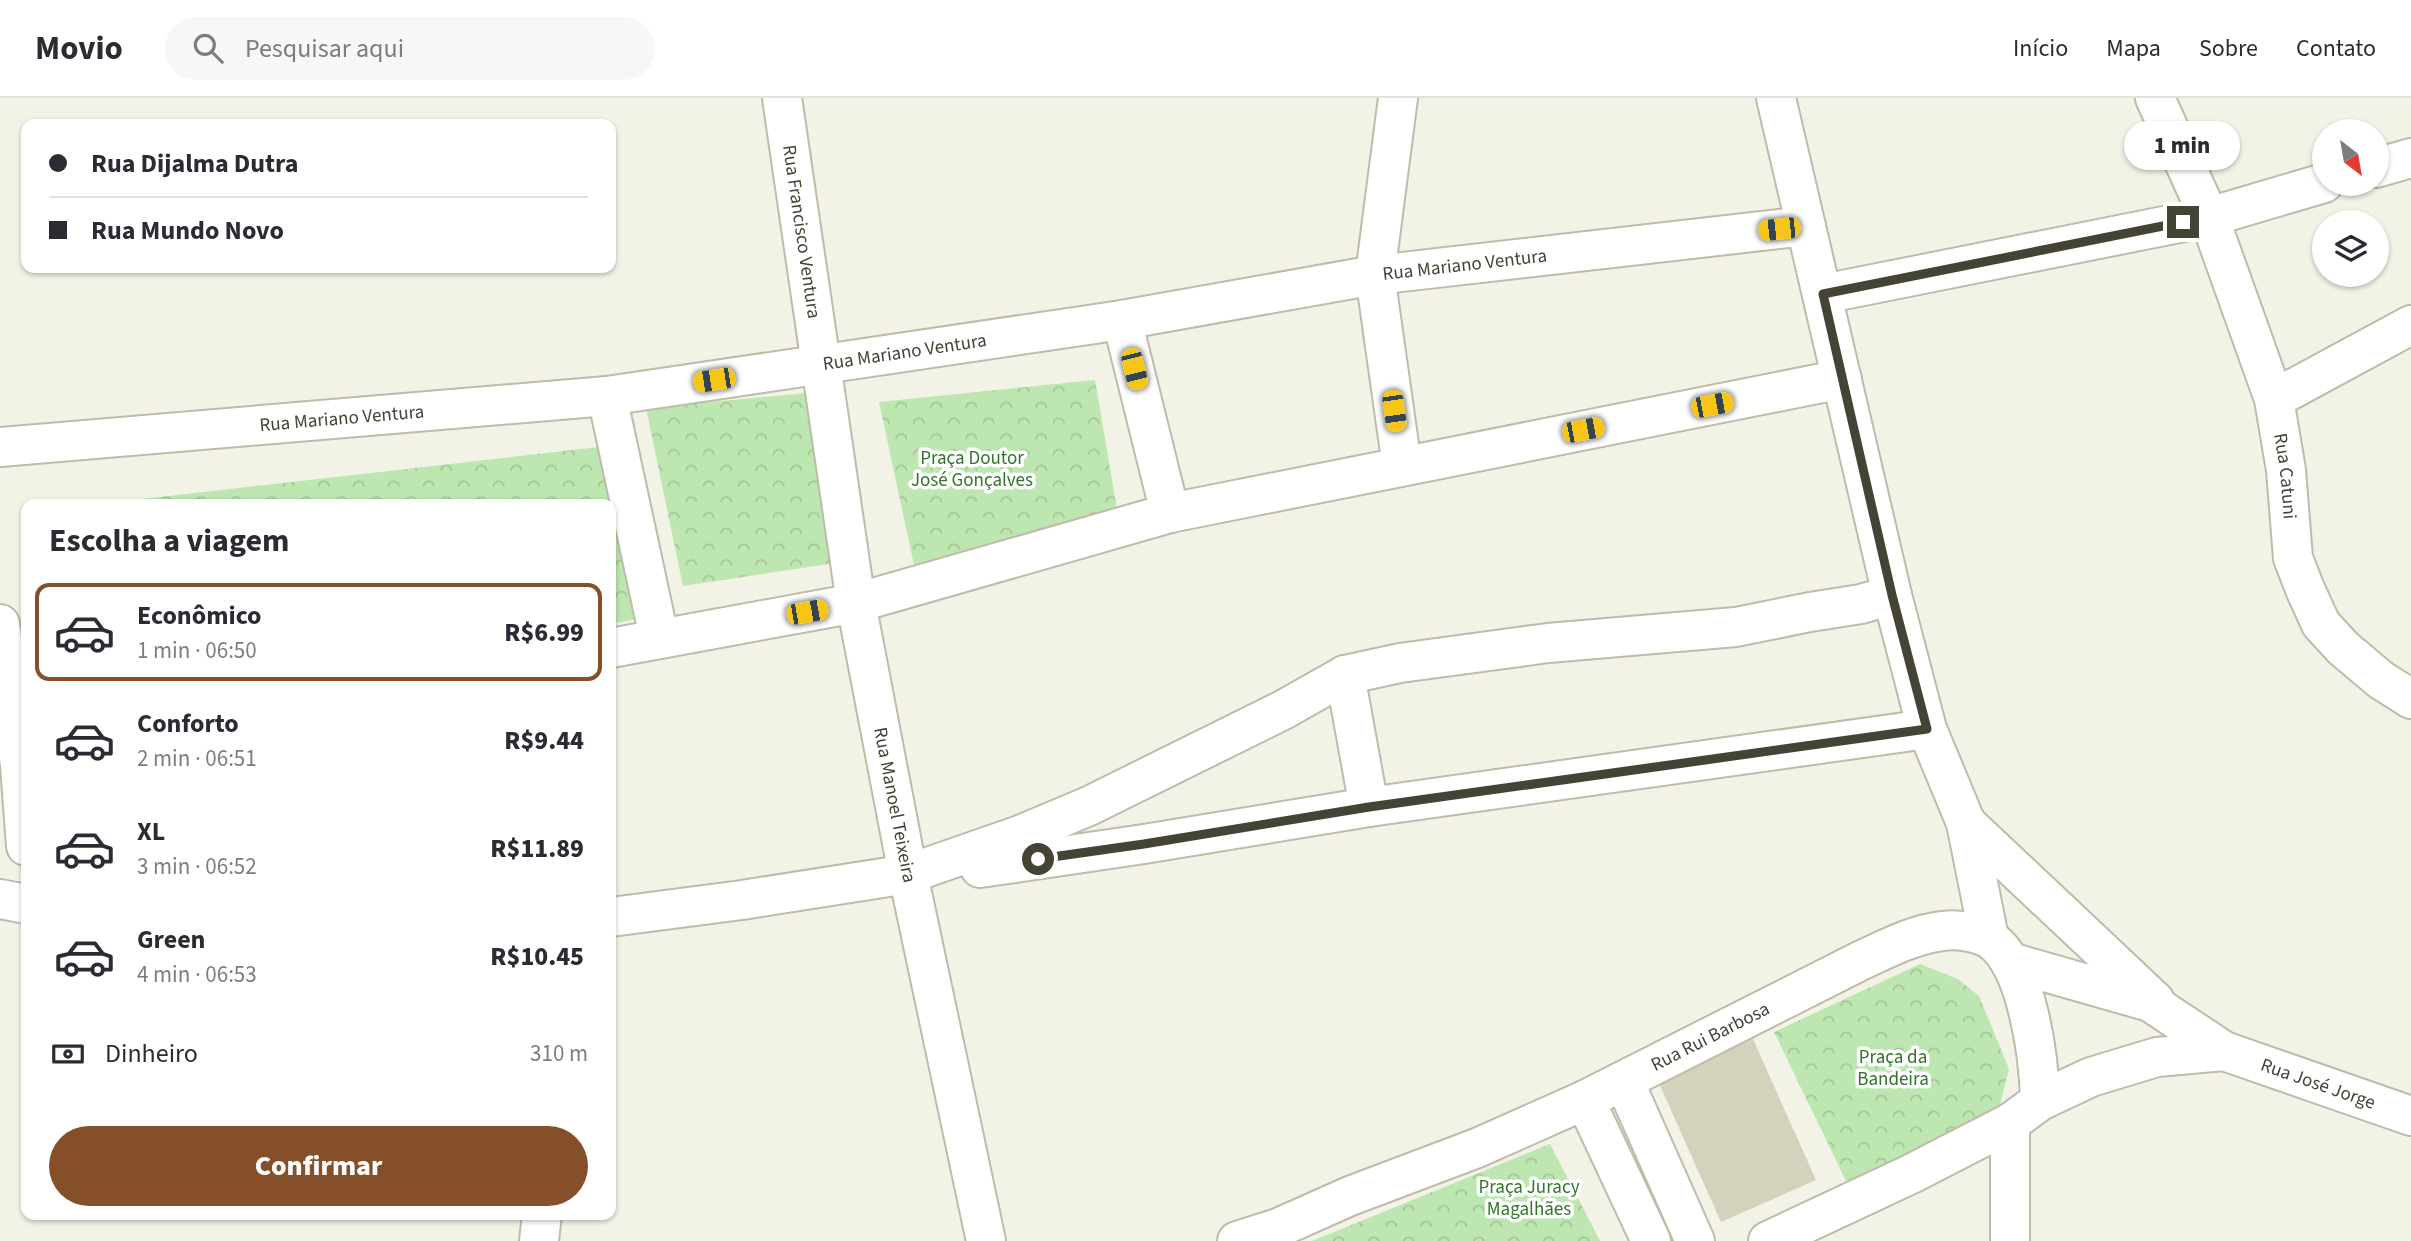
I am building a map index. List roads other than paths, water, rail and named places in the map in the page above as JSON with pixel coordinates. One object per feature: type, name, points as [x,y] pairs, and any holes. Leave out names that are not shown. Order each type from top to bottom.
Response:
[{"type":"street","name":"Rua Francisco Ventura","points":[[782,98],[821,363]]},
{"type":"street","points":[[1398,98],[1375,275],[1402,466]]},
{"type":"street","points":[[1776,98],[1892,595],[1927,729],[1966,824],[2000,950],[2035,1036],[2010,1241]]},
{"type":"street","name":"Rua Catuni","points":[[2155,98],[2209,217],[2274,399],[2286,470],[2293,558],[2305,589],[2321,624],[2343,648],[2381,680],[2411,699]]},
{"type":"street","points":[[2389,164],[2411,158]]},
{"type":"street","points":[[1823,294],[2209,217],[2312,187]]},
{"type":"street","name":"Rua Mariano Ventura","points":[[0,447],[607,396],[1122,320],[1375,275],[1806,226]]},
{"type":"street","points":[[1122,320],[1170,513]]},
{"type":"street","points":[[2274,399],[2411,326]]},
{"type":"street","name":"Rua Manoel Teixeira","points":[[821,363],[856,603],[908,874],[986,1241]]},
{"type":"street","points":[[616,647],[856,603],[1170,513],[1842,379]]},
{"type":"street","points":[[607,396],[659,637]]},
{"type":"street","points":[[908,874],[1020,835],[1089,806],[1345,676],[1400,663],[1548,643],[1736,627],[1861,604],[1892,595]]},
{"type":"street","points":[[0,624],[21,752]]},
{"type":"street","points":[[1345,676],[1369,807]]},
{"type":"street","points":[[616,916],[908,874],[949,872],[1144,844],[1369,807],[1927,729]]},
{"type":"street","points":[[1966,824],[2169,1015],[2224,1051]]},
{"type":"street","points":[[0,899],[21,903]]},
{"type":"street","name":"Rua Rui Barbosa","points":[[1237,1241],[1279,1228],[1350,1196],[1477,1147],[1585,1100],[1862,960],[1909,939],[1945,931],[1972,932],[2000,950],[2150,1002],[2169,1015]]},
{"type":"street","points":[[1768,1241],[1911,1174],[2091,1077],[2157,1057],[2224,1051]]},
{"type":"street","name":"Rua José Jorge","points":[[2224,1051],[2411,1116]]},
{"type":"street","points":[[1624,1081],[1695,1241]]},
{"type":"street","points":[[1585,1100],[1651,1241]]},
{"type":"street","points":[[539,1241],[541,1220]]},
{"type":"park label","name":"Praça Doutor José Gonçalves","points":[[972,469]]},
{"type":"park label","name":"Praça da Bandeira","points":[[1893,1068]]},
{"type":"park label","name":"Praça Juracy Magalhães","points":[[1529,1198]]}]
